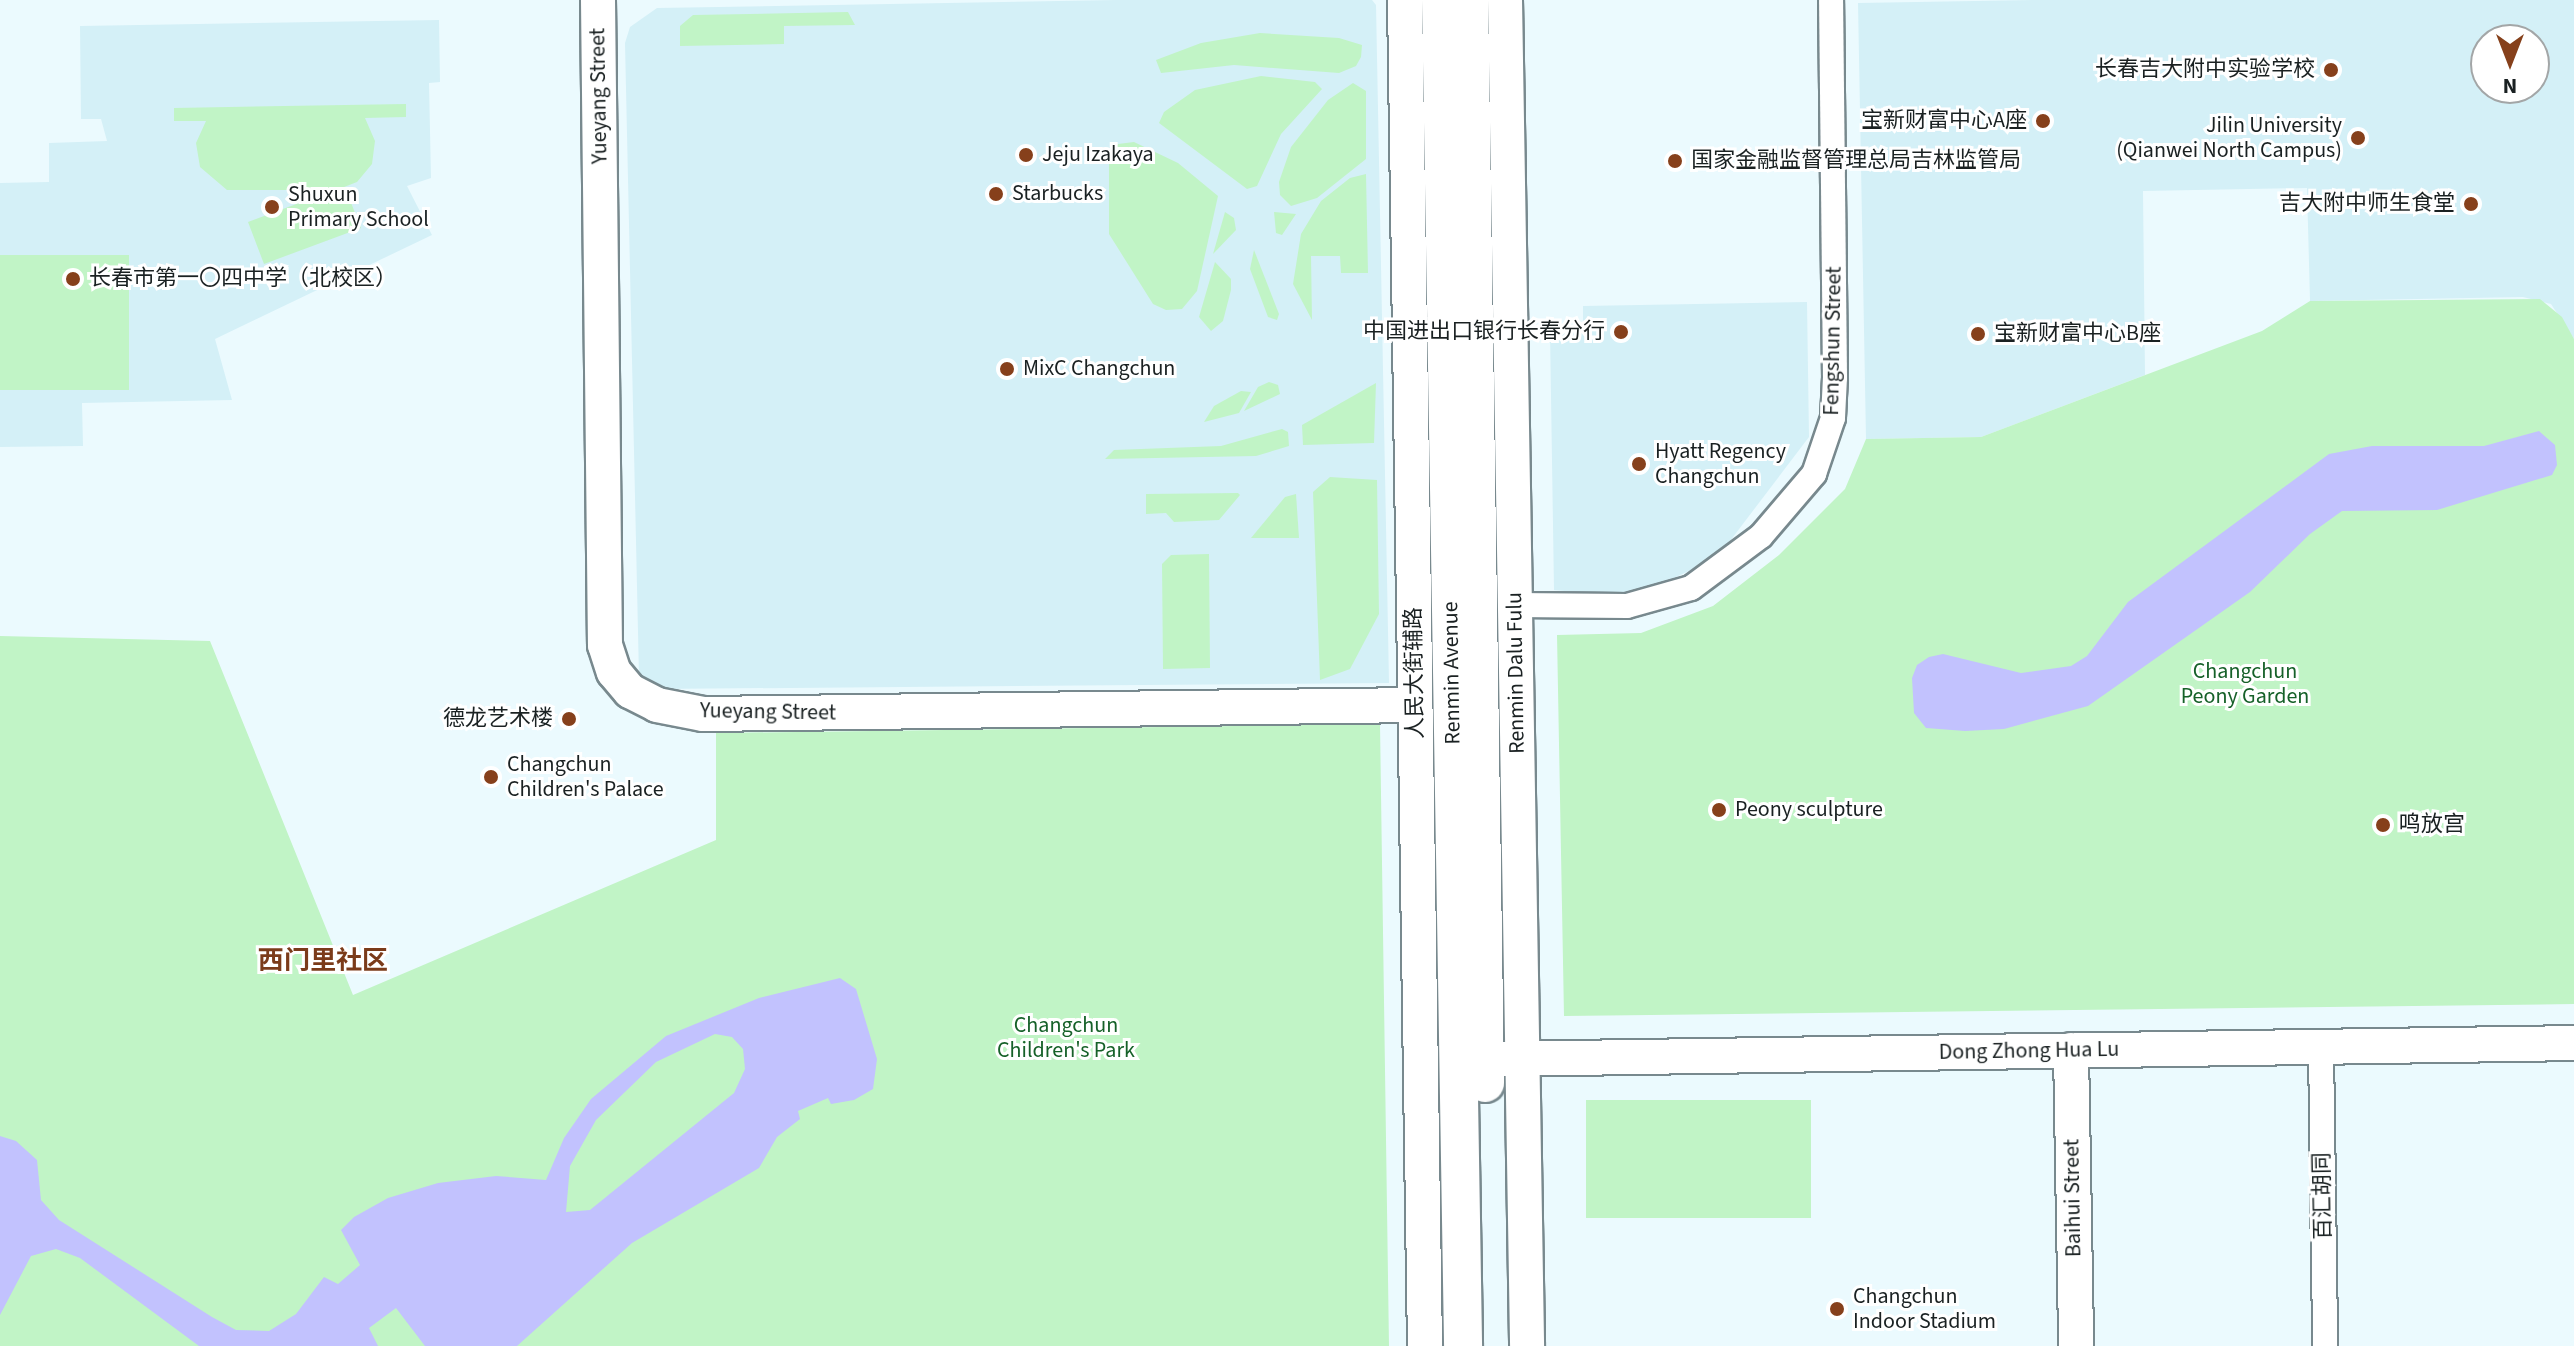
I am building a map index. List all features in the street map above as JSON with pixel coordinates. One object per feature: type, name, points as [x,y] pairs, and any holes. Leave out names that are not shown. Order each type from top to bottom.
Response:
[{"type":"main road","name":"Renmin Avenue","points":[[1441,0],[1463,1346]]},
{"type":"main road","name":"Renmin Avenue","points":[[1469,0],[1489,1346]]},
{"type":"street","name":"Yueyang Street","points":[[598,0],[605,645],[614,672],[630,691],[657,705],[703,714],[1062,713],[1415,705]]},
{"type":"street","name":"人民大街辅路","points":[[1405,0],[1425,1346]]},
{"type":"street","name":"Renmin Dalu Fulu","points":[[1505,0],[1527,1346]]},
{"type":"street","name":"Fengshun Street","points":[[1515,605],[1627,606],[1691,588],[1761,536],[1814,474],[1833,418],[1835,377],[1831,0]]},
{"type":"street","name":"Dong Zhong Hua Lu","points":[[1485,1059],[2574,1043]]},
{"type":"street","name":"百汇胡同","points":[[2321,1047],[2325,1346]]},
{"type":"street","name":"Baihui Street","points":[[2071,1050],[2076,1346]]},
{"type":"shaded area","name":"MixC Changchun","points":[[1116,0],[1372,0],[1376,5],[1389,683],[657,689],[639,677],[625,43],[630,27],[657,8]]},
{"type":"shaded area","points":[[2574,0],[2574,339],[2551,304],[2523,297],[2310,301],[2307,188],[2143,191],[2145,375],[1981,437],[1866,439],[1858,3]]},
{"type":"shaded area","name":"Shuxun Primary School","points":[[439,20],[440,82],[429,83],[431,178],[407,186],[432,235],[215,339],[232,400],[82,403],[83,446],[0,447],[0,183],[49,182],[49,143],[107,141],[101,119],[81,119],[80,26]]},
{"type":"shaded area","points":[[1807,302],[1809,437],[1730,541],[1695,568],[1655,587],[1607,595],[1554,590],[1550,331],[1583,330],[1583,306]]},
{"type":"green space","points":[[848,12],[855,25],[784,26],[784,44],[680,46],[680,26],[693,15]]},
{"type":"green space","points":[[1260,33],[1339,38],[1362,45],[1361,57],[1356,66],[1339,73],[1234,65],[1161,73],[1156,60],[1201,43]]},
{"type":"green space","points":[[1261,76],[1315,82],[1322,89],[1281,134],[1257,186],[1247,189],[1159,123],[1164,112],[1195,90]]},
{"type":"green space","points":[[1353,83],[1366,91],[1366,159],[1317,198],[1291,206],[1280,195],[1279,182],[1291,147],[1328,100]]},
{"type":"green space","points":[[406,104],[406,117],[365,118],[375,141],[372,164],[357,182],[339,189],[346,190],[361,228],[264,264],[248,222],[334,190],[227,190],[200,167],[196,143],[206,121],[174,121],[174,108]]},
{"type":"green space","points":[[1134,142],[1178,163],[1218,196],[1197,291],[1182,309],[1166,310],[1153,304],[1109,234],[1109,155],[1118,144]]},
{"type":"green space","points":[[1366,174],[1368,273],[1341,273],[1340,256],[1311,256],[1312,320],[1293,284],[1301,234],[1321,201],[1350,178]]},
{"type":"green space","points":[[1225,212],[1234,218],[1236,230],[1213,254]]},
{"type":"green space","points":[[1274,212],[1296,214],[1282,235],[1276,233]]},
{"type":"green space","points":[[1254,250],[1279,314],[1277,320],[1268,317],[1250,269]]},
{"type":"green space","points":[[0,255],[129,255],[129,390],[0,390]]},
{"type":"green space","points":[[1215,262],[1231,279],[1231,290],[1223,321],[1211,331],[1199,317]]},
{"type":"green space","name":"Changchun Peony Garden","points":[[2540,299],[2562,317],[2574,339],[2574,1004],[1564,1016],[1557,635],[1641,633],[1713,606],[1779,555],[1845,489],[1866,439],[1981,437],[2262,331],[2310,301]]},
{"type":"green space","points":[[1269,382],[1278,385],[1280,394],[1244,411],[1258,387]]},
{"type":"green space","points":[[1376,383],[1374,443],[1303,445],[1302,425]]},
{"type":"green space","points":[[1241,391],[1251,392],[1239,413],[1204,422],[1214,406]]},
{"type":"green space","points":[[1282,429],[1288,432],[1289,446],[1256,456],[1105,459],[1114,450],[1221,446]]},
{"type":"green space","points":[[1330,477],[1377,480],[1379,614],[1350,669],[1320,680],[1313,492]]},
{"type":"green space","points":[[1146,494],[1240,495],[1219,520],[1174,522],[1166,513],[1146,514]]},
{"type":"green space","points":[[1296,494],[1299,538],[1251,538],[1285,497]]},
{"type":"green space","points":[[1209,554],[1210,668],[1163,669],[1162,564],[1171,555]]},
{"type":"green space","name":"Changchun Children's Park","points":[[0,636],[210,641],[353,995],[716,840],[716,733],[1380,724],[1389,1346],[0,1346]]},
{"type":"green space","points":[[1586,1100],[1811,1100],[1811,1218],[1586,1218]]},
{"type":"water","points":[[2539,431],[2555,445],[2557,465],[2552,475],[2437,510],[2342,511],[2310,534],[2250,592],[2088,706],[2004,729],[1965,731],[1926,728],[1914,713],[1912,678],[1917,665],[1929,657],[1943,654],[2021,673],[2071,666],[2087,656],[2128,602],[2329,454],[2372,446],[2484,446]]},
{"type":"water","points":[[840,978],[856,989],[877,1059],[873,1089],[854,1100],[831,1104],[828,1098],[798,1111],[800,1119],[777,1137],[759,1168],[632,1243],[517,1346],[425,1346],[396,1308],[369,1328],[378,1346],[199,1346],[80,1258],[56,1249],[31,1256],[0,1315],[0,1136],[16,1141],[37,1160],[41,1200],[59,1220],[236,1330],[269,1331],[296,1314],[324,1277],[338,1284],[360,1265],[341,1230],[354,1217],[388,1198],[438,1183],[496,1176],[546,1180],[564,1138],[591,1099],[666,1036],[759,998]],"holes":[[[715,1034],[732,1037],[743,1049],[745,1069],[734,1093],[590,1210],[566,1212],[570,1166],[596,1120],[656,1062]]]},
{"type":"place","name":"长春吉大附中实验学校","points":[[2331,70]]},
{"type":"place","name":"宝新财富中心A座","points":[[2043,121]]},
{"type":"place","name":"Jilin University (Qianwei North Campus)","points":[[2358,138]]},
{"type":"place","name":"Jeju Izakaya","points":[[1026,155]]},
{"type":"place","name":"国家金融监督管理总局吉林监管局","points":[[1675,161]]},
{"type":"place","name":"Starbucks","points":[[996,194]]},
{"type":"place","name":"吉大附中师生食堂","points":[[2471,204]]},
{"type":"place","name":"Shuxun Primary School","points":[[272,207]]},
{"type":"place","name":"长春市第一〇四中学（北校区）","points":[[73,279]]},
{"type":"place","name":"中国进出口银行长春分行","points":[[1621,332]]},
{"type":"place","name":"宝新财富中心B座","points":[[1978,334]]},
{"type":"place","name":"MixC Changchun","points":[[1007,369]]},
{"type":"place","name":"Hyatt Regency Changchun","points":[[1639,464]]},
{"type":"place","name":"德龙艺术楼","points":[[569,719]]},
{"type":"place","name":"Changchun Children's Palace","points":[[491,777]]},
{"type":"place","name":"Peony sculpture","points":[[1719,810]]},
{"type":"place","name":"鸣放宫","points":[[2383,825]]},
{"type":"place","name":"Changchun Indoor Stadium","points":[[1837,1309]]},
{"type":"district","name":"西门里社区","points":[[323,961]]}]
